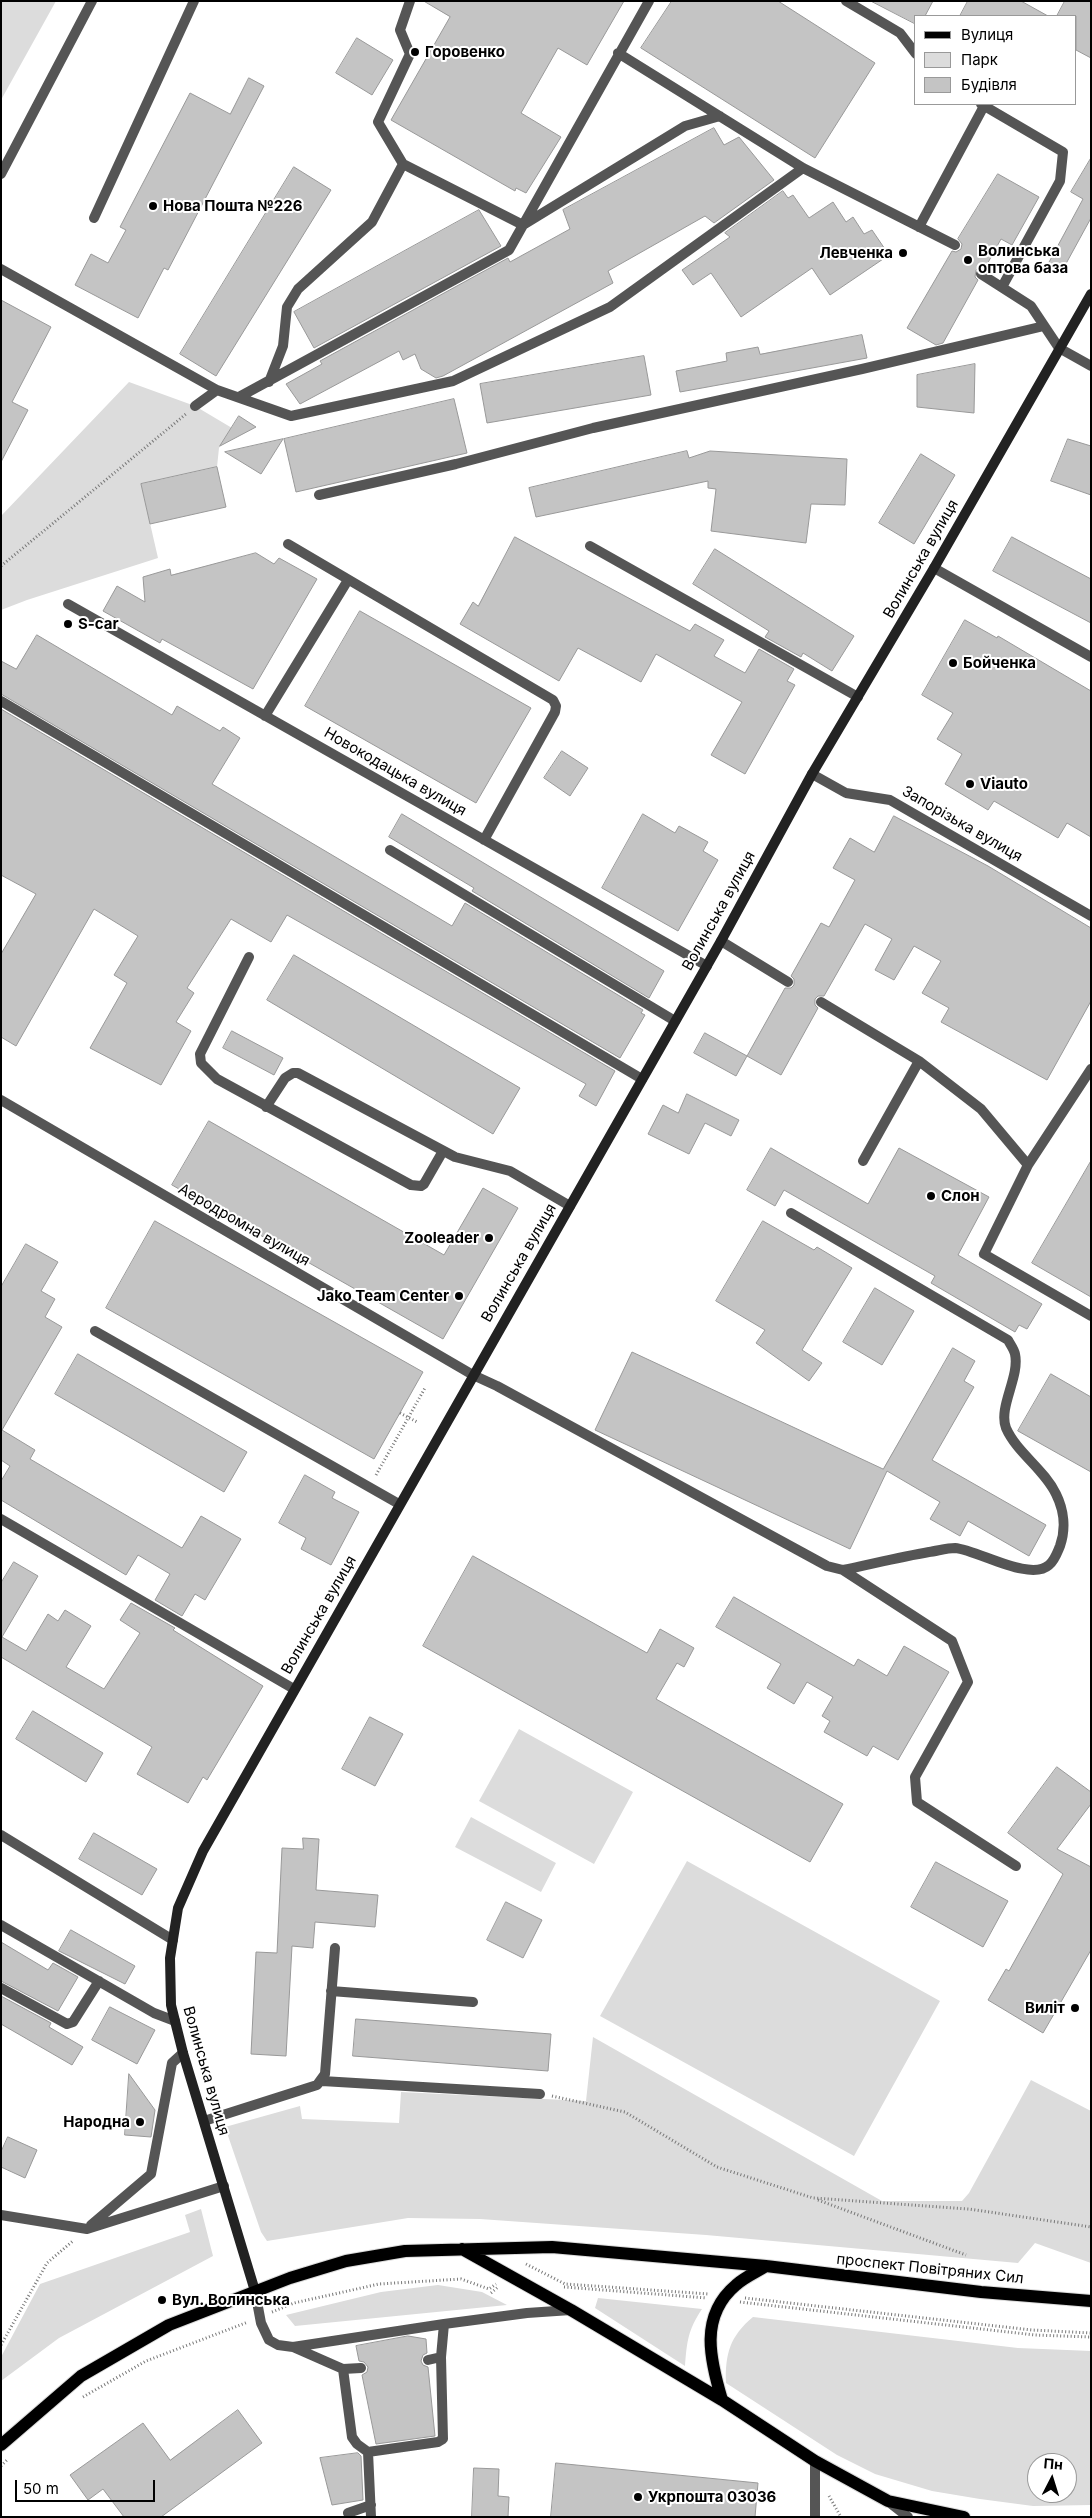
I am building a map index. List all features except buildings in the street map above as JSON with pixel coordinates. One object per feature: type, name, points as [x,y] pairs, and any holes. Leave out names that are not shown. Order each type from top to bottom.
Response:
[{"type":"main road","name":"проспект Повітряних Сил","points":[[1,2445],[80,2376],[169,2325],[255,2291],[346,2262],[405,2251],[460,2248],[552,2247],[766,2266],[981,2292],[1091,2301]]},
{"type":"main road","points":[[460,2248],[571,2310],[722,2400],[815,2461],[888,2501],[964,2517]]},
{"type":"main road","points":[[722,2400],[711,2361],[710,2335],[724,2300],[736,2285],[766,2266]]},
{"type":"street","points":[[1,174],[92,1]]},
{"type":"street","points":[[94,218],[194,1]]},
{"type":"street","points":[[410,1],[400,30],[410,54],[378,122],[403,164],[523,225]]},
{"type":"street","points":[[239,397],[509,250],[618,53],[650,1]]},
{"type":"street","points":[[846,1],[900,33],[914,51]]},
{"type":"street","points":[[618,53],[803,168],[955,246]]},
{"type":"street","points":[[919,227],[982,105],[1063,152],[1060,182],[1002,288]]},
{"type":"street","points":[[523,225],[685,126],[720,116]]},
{"type":"street","points":[[269,382],[283,346],[287,307],[298,289],[372,222],[403,164]]},
{"type":"street","points":[[1,269],[217,390],[291,416],[453,381],[610,307],[803,168]]},
{"type":"street","points":[[982,274],[1031,306],[1059,348],[1091,366]]},
{"type":"street","name":"Волинська вулиця","points":[[255,2291],[183,2053],[171,2005],[170,1958],[178,1908],[203,1850],[294,1689],[707,966],[812,774],[934,568],[1091,294]]},
{"type":"street","points":[[319,495],[456,464],[593,428],[862,369],[1044,326]]},
{"type":"street","points":[[195,406],[217,390]]},
{"type":"street","points":[[288,544],[553,700],[556,706],[555,712],[484,840]]},
{"type":"street","points":[[590,546],[858,697]]},
{"type":"street","points":[[934,568],[1091,657]]},
{"type":"street","points":[[265,716],[348,580]]},
{"type":"street","name":"Новокодацька вулиця","points":[[68,604],[707,966]]},
{"type":"street","points":[[1,700],[642,1079]]},
{"type":"street","name":"Запорізька вулиця","points":[[812,774],[846,793],[890,800],[1091,916]]},
{"type":"street","points":[[390,850],[675,1021]]},
{"type":"street","points":[[721,941],[788,982]]},
{"type":"street","points":[[249,957],[200,1054],[201,1063],[217,1079],[417,1187],[424,1184],[444,1151]]},
{"type":"street","points":[[821,1002],[919,1061],[981,1109],[1028,1165]]},
{"type":"street","points":[[863,1161],[919,1061]]},
{"type":"street","points":[[1091,1068],[1028,1165],[984,1254],[1091,1316]]},
{"type":"street","points":[[266,1107],[285,1078],[293,1072],[298,1073],[454,1157],[510,1171],[570,1206]]},
{"type":"street","name":"Аеродромна вулиця","points":[[1,1100],[473,1375],[497,1386],[827,1566],[843,1570],[952,1641],[968,1682],[914,1777],[916,1802],[1016,1866]]},
{"type":"street","points":[[791,1213],[1008,1340],[1015,1353],[1015,1367],[1004,1415],[1005,1426],[1011,1436],[1043,1474],[1056,1494],[1064,1519],[1062,1542],[1056,1556],[1048,1566],[1038,1570],[1026,1570],[973,1552],[953,1548],[843,1570]]},
{"type":"street","points":[[95,1331],[399,1504]]},
{"type":"street","points":[[1,1519],[294,1689]]},
{"type":"street","points":[[1,1835],[173,1940]]},
{"type":"street","points":[[1,1926],[154,2013],[175,2021]]},
{"type":"street","points":[[204,2120],[322,2082],[326,2074],[334,1948]]},
{"type":"street","points":[[1,1988],[67,2024],[74,2022],[98,1981]]},
{"type":"street","points":[[331,1991],[473,2002]]},
{"type":"street","points":[[87,2229],[151,2174],[172,2063],[183,2053]]},
{"type":"street","points":[[322,2082],[540,2094]]},
{"type":"street","points":[[1,2215],[87,2229],[224,2186]]},
{"type":"street","points":[[255,2291],[261,2322],[270,2340],[278,2345],[293,2347],[343,2370],[360,2368]]},
{"type":"street","points":[[293,2347],[444,2324],[527,2313],[571,2310]]},
{"type":"street","points":[[343,2370],[352,2436],[357,2444],[368,2452],[438,2442],[443,2439],[441,2357],[444,2324]]},
{"type":"street","points":[[428,2360],[441,2357]]},
{"type":"street","points":[[368,2452],[371,2517]]},
{"type":"street","points":[[815,2461],[815,2517]]},
{"type":"street","points":[[888,2501],[908,2517]]},
{"type":"street","points":[[348,2513],[371,2505]]},
{"type":"path","points":[[1,566],[195,406]]},
{"type":"path","points":[[369,1487],[425,1388]]},
{"type":"path","points":[[400,1413],[418,1422]]},
{"type":"path","points":[[540,2094],[625,2112],[717,2167],[813,2198],[966,2255]]},
{"type":"path","points":[[813,2198],[969,2209],[1091,2227]]},
{"type":"path","points":[[1,2345],[47,2263],[87,2229]]},
{"type":"path","points":[[491,2293],[511,2275],[524,2268],[565,2288],[724,2300],[1035,2335],[1091,2337]]},
{"type":"path","points":[[826,2491],[841,2517]]},
{"type":"green space","points":[[1,1],[56,1],[1,100]]},
{"type":"green space","points":[[129,382],[195,406],[232,428],[219,448],[217,467],[141,484],[158,558],[1,610],[1,516]]},
{"type":"green space","points":[[519,1729],[633,1792],[594,1864],[479,1801]]},
{"type":"green space","points":[[471,1817],[556,1863],[541,1892],[455,1847]]},
{"type":"green space","points":[[687,1861],[940,2001],[854,2156],[600,2016]]},
{"type":"green space","points":[[593,2037],[882,2201],[962,2201],[969,2193],[1031,2080],[1091,2111],[1091,2263],[1035,2243],[1018,2263],[706,2235],[480,2219],[408,2218],[267,2241],[261,2232],[225,2127],[300,2106],[302,2119],[399,2123],[401,2092],[586,2101]]},
{"type":"green space","points":[[201,2209],[213,2256],[59,2338],[1,2381],[1,2357],[40,2284],[190,2232],[185,2215]]},
{"type":"green space","points":[[438,2285],[482,2292],[507,2305],[295,2326],[286,2315],[381,2292]]},
{"type":"green space","points":[[598,2298],[702,2309],[689,2336],[685,2366],[595,2308]]},
{"type":"green space","points":[[753,2317],[1018,2348],[1091,2351],[1091,2505],[1033,2506],[980,2499],[932,2491],[875,2474],[837,2455],[726,2383],[730,2346],[739,2331]]},
{"type":"place","name":"Горовенко","points":[[415,52]]},
{"type":"place","name":"Нова Пошта №226","points":[[153,206]]},
{"type":"place","name":"Левченка","points":[[903,253]]},
{"type":"place","name":"Волинська оптова база","points":[[968,260]]},
{"type":"place","name":"S-car","points":[[68,624]]},
{"type":"place","name":"Бойченка","points":[[953,663]]},
{"type":"place","name":"Viauto","points":[[970,784]]},
{"type":"place","name":"Слон","points":[[931,1196]]},
{"type":"place","name":"Zooleader","points":[[489,1238]]},
{"type":"place","name":"Jako Team Center","points":[[459,1296]]},
{"type":"place","name":"Виліт","points":[[1075,2008]]},
{"type":"place","name":"Народна","points":[[140,2122]]},
{"type":"place","name":"Вул. Волинська","points":[[162,2300]]},
{"type":"place","name":"Укрпошта 03036","points":[[638,2497]]}]
